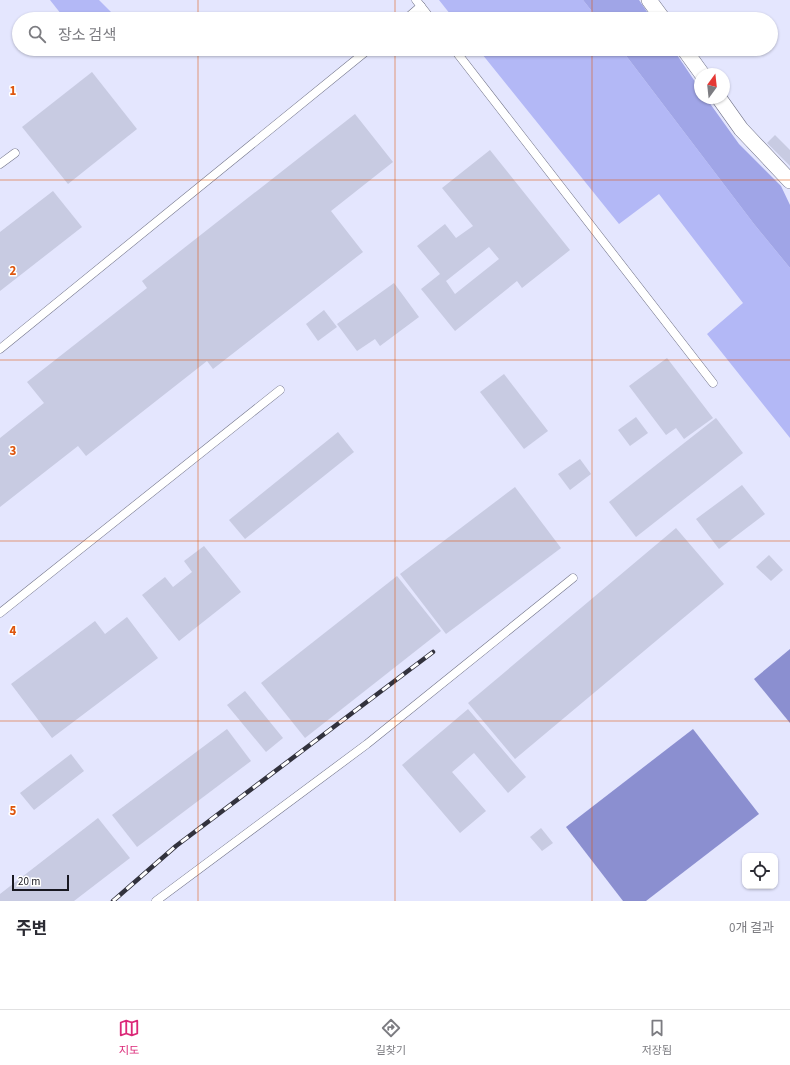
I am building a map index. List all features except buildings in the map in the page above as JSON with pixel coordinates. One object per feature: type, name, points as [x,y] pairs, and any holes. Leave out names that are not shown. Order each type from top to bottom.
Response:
[{"type":"street","points":[[649,0],[658,12]]},
{"type":"street","points":[[689,56],[698,68]]},
{"type":"street","points":[[722,104],[740,129],[790,181]]},
{"type":"lane","points":[[412,12],[419,3],[426,12]]},
{"type":"lane","points":[[0,349],[360,56]]},
{"type":"lane","points":[[459,56],[713,383]]},
{"type":"lane","points":[[0,164],[15,152]]},
{"type":"lane","points":[[0,613],[280,390]]},
{"type":"lane","points":[[156,901],[367,744],[573,578]]},
{"type":"shaded area","points":[[50,0],[99,0],[111,12],[59,12]]},
{"type":"shaded area","points":[[439,0],[583,0],[592,12],[448,12]]},
{"type":"shaded area","points":[[583,0],[639,0],[647,12],[592,12]]},
{"type":"shaded area","points":[[484,56],[626,56],[754,224],[790,268],[790,438],[707,334],[743,303],[659,194],[619,224]]},
{"type":"shaded area","points":[[626,56],[678,56],[694,80],[694,104],[710,104],[739,144],[781,186],[790,205],[790,268],[754,224]]},
{"type":"shaded area","points":[[790,649],[790,723],[754,679]]},
{"type":"shaded area","points":[[693,729],[759,814],[646,901],[623,901],[566,827]]},
{"type":"railway","points":[[113,901],[176,846],[433,652]]}]
